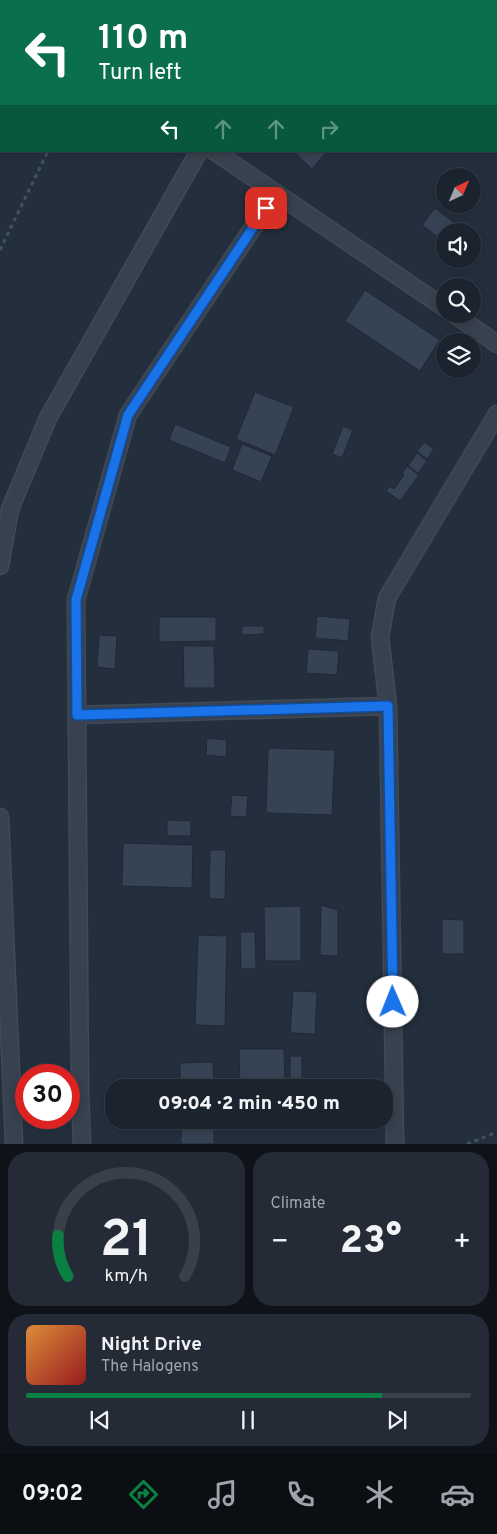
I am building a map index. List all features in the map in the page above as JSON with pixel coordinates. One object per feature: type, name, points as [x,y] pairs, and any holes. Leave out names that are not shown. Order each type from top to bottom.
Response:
[{"type":"street","points":[[0,566],[10,509],[48,418],[198,152]]},
{"type":"street","points":[[215,152],[436,302]]},
{"type":"street","points":[[82,1144],[76,600],[128,415],[276,193]]},
{"type":"street","points":[[467,323],[497,344]]},
{"type":"street","points":[[395,1144],[388,706],[380,637],[386,598],[497,414]]},
{"type":"street","points":[[77,715],[388,706]]},
{"type":"street","points":[[0,817],[14,1144]]},
{"type":"path","points":[[0,250],[48,152]]},
{"type":"path","points":[[467,1144],[497,1132]]},
{"type":"building","points":[[294,152],[326,152],[312,169]]},
{"type":"building","points":[[435,208],[436,213],[442,213],[455,223],[436,223],[436,236],[422,225]]},
{"type":"building","points":[[365,290],[436,337],[436,346],[420,371],[345,321]]},
{"type":"building","points":[[255,392],[294,407],[275,455],[236,439]]},
{"type":"building","points":[[175,424],[231,447],[225,463],[169,440]]},
{"type":"building","points":[[343,426],[353,430],[342,458],[332,454]]},
{"type":"building","points":[[424,442],[434,449],[427,459],[417,451]]},
{"type":"building","points":[[242,444],[272,456],[261,482],[232,470]]},
{"type":"building","points":[[417,453],[427,461],[418,473],[408,466]]},
{"type":"building","points":[[407,466],[419,475],[400,501],[386,491],[390,486],[394,489],[404,475],[402,473]]},
{"type":"building","points":[[317,616],[350,619],[348,641],[315,638]]},
{"type":"building","points":[[159,617],[216,617],[216,641],[159,642]]},
{"type":"building","points":[[242,626],[264,626],[264,634],[242,635]]},
{"type":"building","points":[[99,635],[117,636],[115,669],[97,667]]},
{"type":"building","points":[[183,646],[214,646],[215,688],[184,688]]},
{"type":"building","points":[[308,649],[339,651],[337,675],[306,673]]},
{"type":"building","points":[[207,738],[227,740],[226,757],[206,755]]},
{"type":"building","points":[[268,748],[335,750],[332,815],[266,813]]},
{"type":"building","points":[[232,795],[248,796],[246,817],[230,816]]},
{"type":"building","points":[[167,820],[191,821],[191,836],[167,836]]},
{"type":"building","points":[[123,843],[193,845],[192,888],[122,886]]},
{"type":"building","points":[[210,850],[226,850],[225,899],[209,899]]},
{"type":"building","points":[[321,905],[338,910],[338,956],[320,955]]},
{"type":"building","points":[[301,906],[301,961],[265,961],[264,907]]},
{"type":"building","points":[[442,919],[464,920],[464,954],[442,954]]},
{"type":"building","points":[[240,932],[255,932],[256,969],[241,969]]},
{"type":"building","points":[[198,935],[227,936],[225,1026],[195,1025]]},
{"type":"building","points":[[293,991],[317,992],[315,1034],[290,1033]]},
{"type":"building","points":[[239,1049],[284,1049],[285,1079],[240,1079]]},
{"type":"building","points":[[290,1056],[302,1056],[302,1079],[290,1079]]},
{"type":"building","points":[[213,1062],[214,1079],[180,1079],[180,1063]]},
{"type":"building","points":[[181,1129],[214,1129],[214,1144],[181,1144]]},
{"type":"route","points":[[266,208],[128,415],[76,600],[77,715],[388,706],[393,1002]]}]
